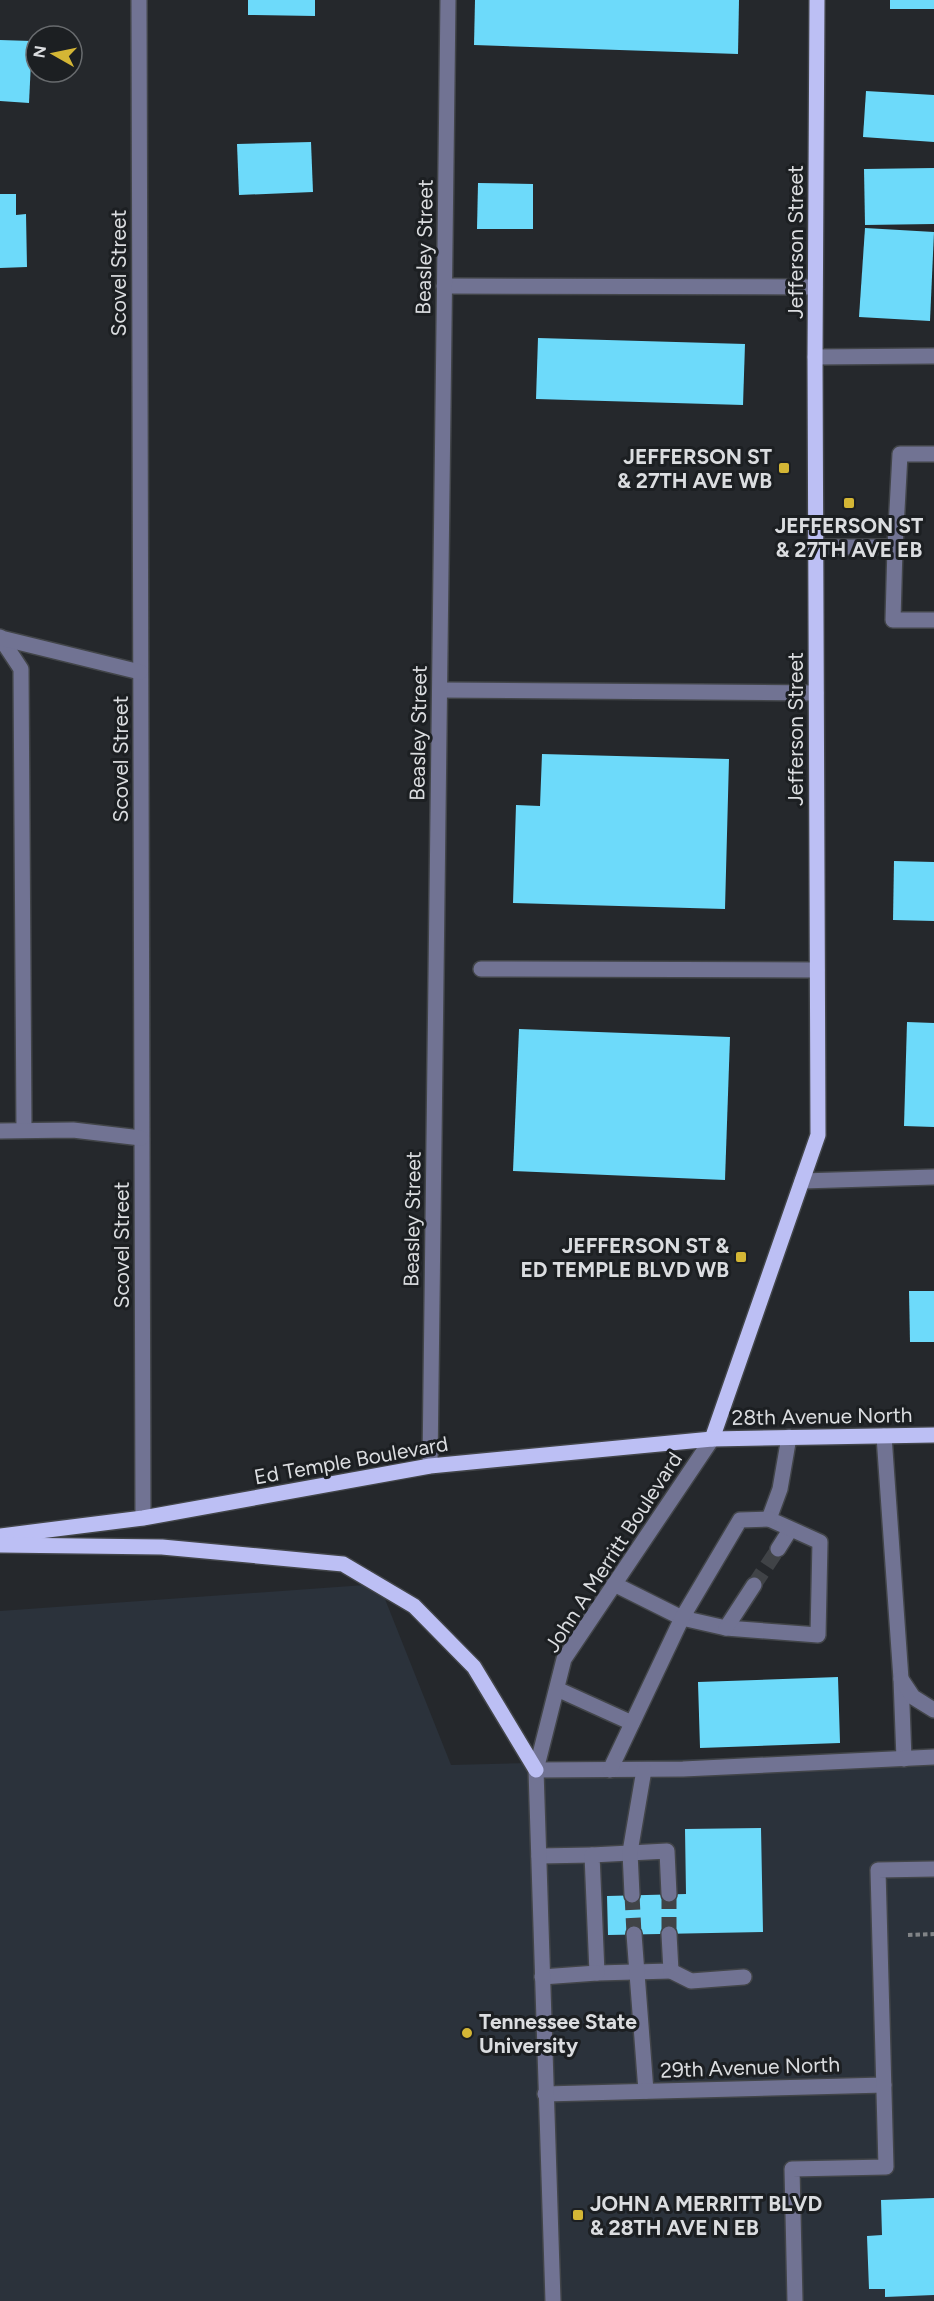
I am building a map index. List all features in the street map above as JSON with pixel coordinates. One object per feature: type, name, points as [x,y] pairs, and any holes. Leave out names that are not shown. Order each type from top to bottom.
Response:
[{"type":"main road","name":"Jefferson Street","points":[[712,1439],[818,1135],[814,357],[817,0]]},
{"type":"main road","name":"28th Avenue North","points":[[712,1439],[934,1435]]},
{"type":"main road","name":"Ed Temple Boulevard","points":[[0,1536],[143,1518],[430,1466],[712,1439]]},
{"type":"main road","points":[[0,1545],[162,1546],[343,1564],[414,1606],[474,1667],[536,1770]]},
{"type":"street","name":"Scovel Street","points":[[139,0],[143,1518]]},
{"type":"street","name":"Beasley Street","points":[[430,1466],[448,0]]},
{"type":"street","points":[[444,286],[815,287]]},
{"type":"street","points":[[814,357],[934,356]]},
{"type":"street","points":[[934,454],[900,454],[893,620],[934,620]]},
{"type":"street","points":[[816,548],[895,547]]},
{"type":"street","points":[[1,637],[140,672]]},
{"type":"street","points":[[1,637],[21,669],[24,1130]]},
{"type":"street","points":[[440,690],[816,693]]},
{"type":"street","points":[[481,969],[817,970]]},
{"type":"street","points":[[0,1131],[73,1130],[141,1138]]},
{"type":"street","points":[[802,1181],[934,1177]]},
{"type":"street","points":[[884,1436],[901,1680],[904,1758]]},
{"type":"street","points":[[769,1519],[780,1489],[789,1437]]},
{"type":"street","name":"John A Merritt Boulevard","points":[[553,2301],[536,1770],[564,1659],[712,1439]]},
{"type":"street","points":[[610,1770],[682,1618],[740,1520],[769,1519],[820,1542],[819,1635],[726,1628],[682,1618],[614,1584]]},
{"type":"street","points":[[778,1548],[790,1530]]},
{"type":"street","points":[[726,1628],[754,1586]]},
{"type":"street","points":[[901,1680],[913,1697],[934,1710]]},
{"type":"street","points":[[557,1689],[632,1723]]},
{"type":"street","points":[[536,1770],[644,1770],[934,1758]]},
{"type":"street","points":[[632,1895],[630,1852],[644,1770]]},
{"type":"street","points":[[539,1856],[667,1851],[669,1894]]},
{"type":"street","points":[[592,1855],[597,1973]]},
{"type":"street","points":[[795,2301],[792,2169],[886,2167],[878,1870],[934,1869]]},
{"type":"street","points":[[634,1934],[635,1971],[646,2091]]},
{"type":"street","points":[[669,1934],[671,1971]]},
{"type":"street","points":[[542,1977],[635,1971],[671,1971],[691,1981],[744,1977]]},
{"type":"street","name":"29th Avenue North","points":[[545,2094],[884,2085]]},
{"type":"shaded area","name":"Tennessee State University","points":[[379,1584],[451,1765],[934,1753],[934,2301],[0,2301],[0,1611]]},
{"type":"building","points":[[248,0],[315,0],[315,16],[248,15]]},
{"type":"building","points":[[475,0],[739,0],[738,54],[474,45]]},
{"type":"building","points":[[890,0],[934,0],[934,9],[890,9]]},
{"type":"building","points":[[0,40],[24,41],[24,84],[30,84],[29,103],[0,101]]},
{"type":"building","points":[[866,91],[934,95],[934,142],[863,137]]},
{"type":"building","points":[[311,142],[313,192],[239,195],[237,144]]},
{"type":"building","points":[[934,168],[934,224],[865,225],[864,169]]},
{"type":"building","points":[[478,183],[533,184],[533,229],[477,229]]},
{"type":"building","points":[[0,194],[16,194],[16,215],[26,214],[27,267],[0,268]]},
{"type":"building","points":[[865,228],[934,232],[930,321],[859,317]]},
{"type":"building","points":[[538,338],[745,344],[743,405],[536,399]]},
{"type":"building","points":[[542,754],[729,759],[725,909],[513,903],[516,805],[540,806]]},
{"type":"building","points":[[894,861],[934,862],[934,921],[893,920]]},
{"type":"building","points":[[907,1022],[934,1023],[934,1127],[904,1126]]},
{"type":"building","points":[[519,1029],[730,1037],[725,1180],[513,1171]]},
{"type":"building","points":[[909,1291],[934,1291],[934,1342],[910,1342]]},
{"type":"building","points":[[838,1677],[840,1743],[700,1748],[698,1682]]},
{"type":"building","points":[[761,1828],[763,1932],[608,1935],[607,1896],[686,1894],[685,1829]]},
{"type":"building","points":[[934,2198],[934,2295],[885,2297],[885,2289],[869,2289],[867,2236],[882,2235],[881,2200]]},
{"type":"tunnel","points":[[754,1585],[778,1549]]},
{"type":"tunnel","points":[[669,1894],[669,1934]]},
{"type":"tunnel","points":[[632,1895],[634,1934]]},
{"type":"place","name":"JEFFERSON ST & 27TH AVE WB","points":[[784,468]]},
{"type":"place","name":"JEFFERSON ST & 27TH AVE EB","points":[[849,503]]},
{"type":"place","name":"JEFFERSON ST & ED TEMPLE BLVD WB","points":[[741,1257]]},
{"type":"place","name":"Tennessee State University","points":[[467,2033]]},
{"type":"place","name":"JOHN A MERRITT BLVD & 28TH AVE N EB","points":[[578,2215]]}]
